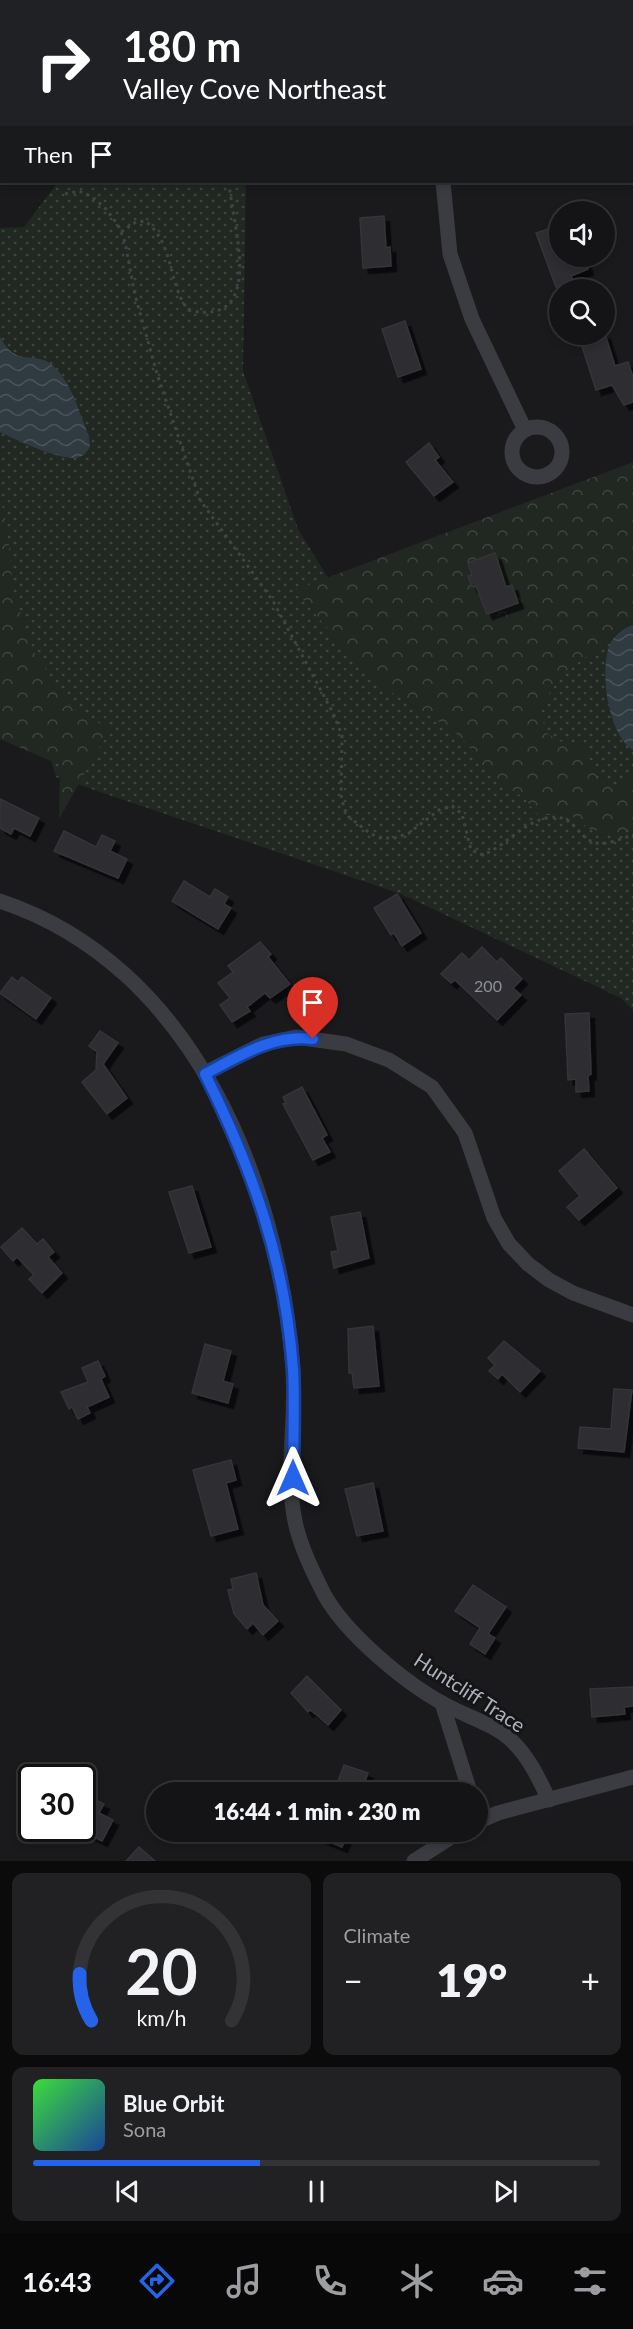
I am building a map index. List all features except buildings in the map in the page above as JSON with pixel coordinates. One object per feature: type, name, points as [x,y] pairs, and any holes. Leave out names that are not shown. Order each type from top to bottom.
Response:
[{"type":"street","points":[[444,183],[450,254],[472,319],[525,430]]},
{"type":"street","name":"Huntcliff Trace","points":[[0,901],[55,924],[87,943],[122,969],[153,1000],[180,1033],[205,1074],[251,1173],[280,1273],[293,1371],[292,1500],[296,1525],[306,1557],[326,1597],[353,1633],[380,1658],[442,1703],[492,1727],[512,1741],[531,1763],[549,1800]]},
{"type":"street","points":[[205,1074],[263,1044],[296,1037],[346,1044],[368,1051],[399,1066],[432,1086],[465,1133],[494,1218],[509,1244],[528,1264],[549,1280],[573,1293],[633,1315]]},
{"type":"street","points":[[442,1703],[467,1782]]},
{"type":"street","points":[[488,1817],[633,1777]]},
{"type":"street","points":[[414,1861],[443,1842]]},
{"type":"path","points":[[121,232],[136,222],[145,221],[153,227],[163,245],[179,299],[188,310],[216,312],[226,309],[235,298],[239,278],[230,183]]},
{"type":"path","points":[[65,194],[79,191],[91,196],[106,209],[121,232],[158,377],[200,500],[273,601],[333,713],[342,735],[341,795],[349,817],[371,834],[381,838],[394,838],[409,832],[439,810],[452,806],[462,814],[471,850],[483,855],[534,823],[554,817],[573,822],[587,839],[597,843],[633,835]]},
{"type":"green space","points":[[57,183],[246,183],[243,371],[298,529],[403,700],[426,714],[578,644],[633,609],[633,1010],[621,998],[401,894],[56,777],[0,585],[0,228],[24,227]]},
{"type":"green space","points":[[633,462],[633,625],[563,673],[541,706],[545,732],[559,741],[584,747],[598,779],[617,788],[633,774],[633,828],[612,834],[590,829],[573,817],[537,814],[524,798],[488,774],[471,748],[455,732],[370,679],[295,590]]},
{"type":"green space","points":[[0,496],[7,525],[13,591],[34,652],[72,708],[110,729],[59,819],[60,765],[0,739]]},
{"type":"water","points":[[0,337],[12,352],[23,357],[48,362],[63,377],[89,436],[90,447],[82,456],[69,458],[59,456],[0,432]]},
{"type":"water","points":[[633,625],[633,750],[617,731],[608,700],[605,667],[607,653],[615,636]]},
{"type":"route","points":[[293,1478],[293,1371],[280,1273],[251,1173],[231,1125],[205,1074],[263,1044],[296,1037],[313,1039]]}]
